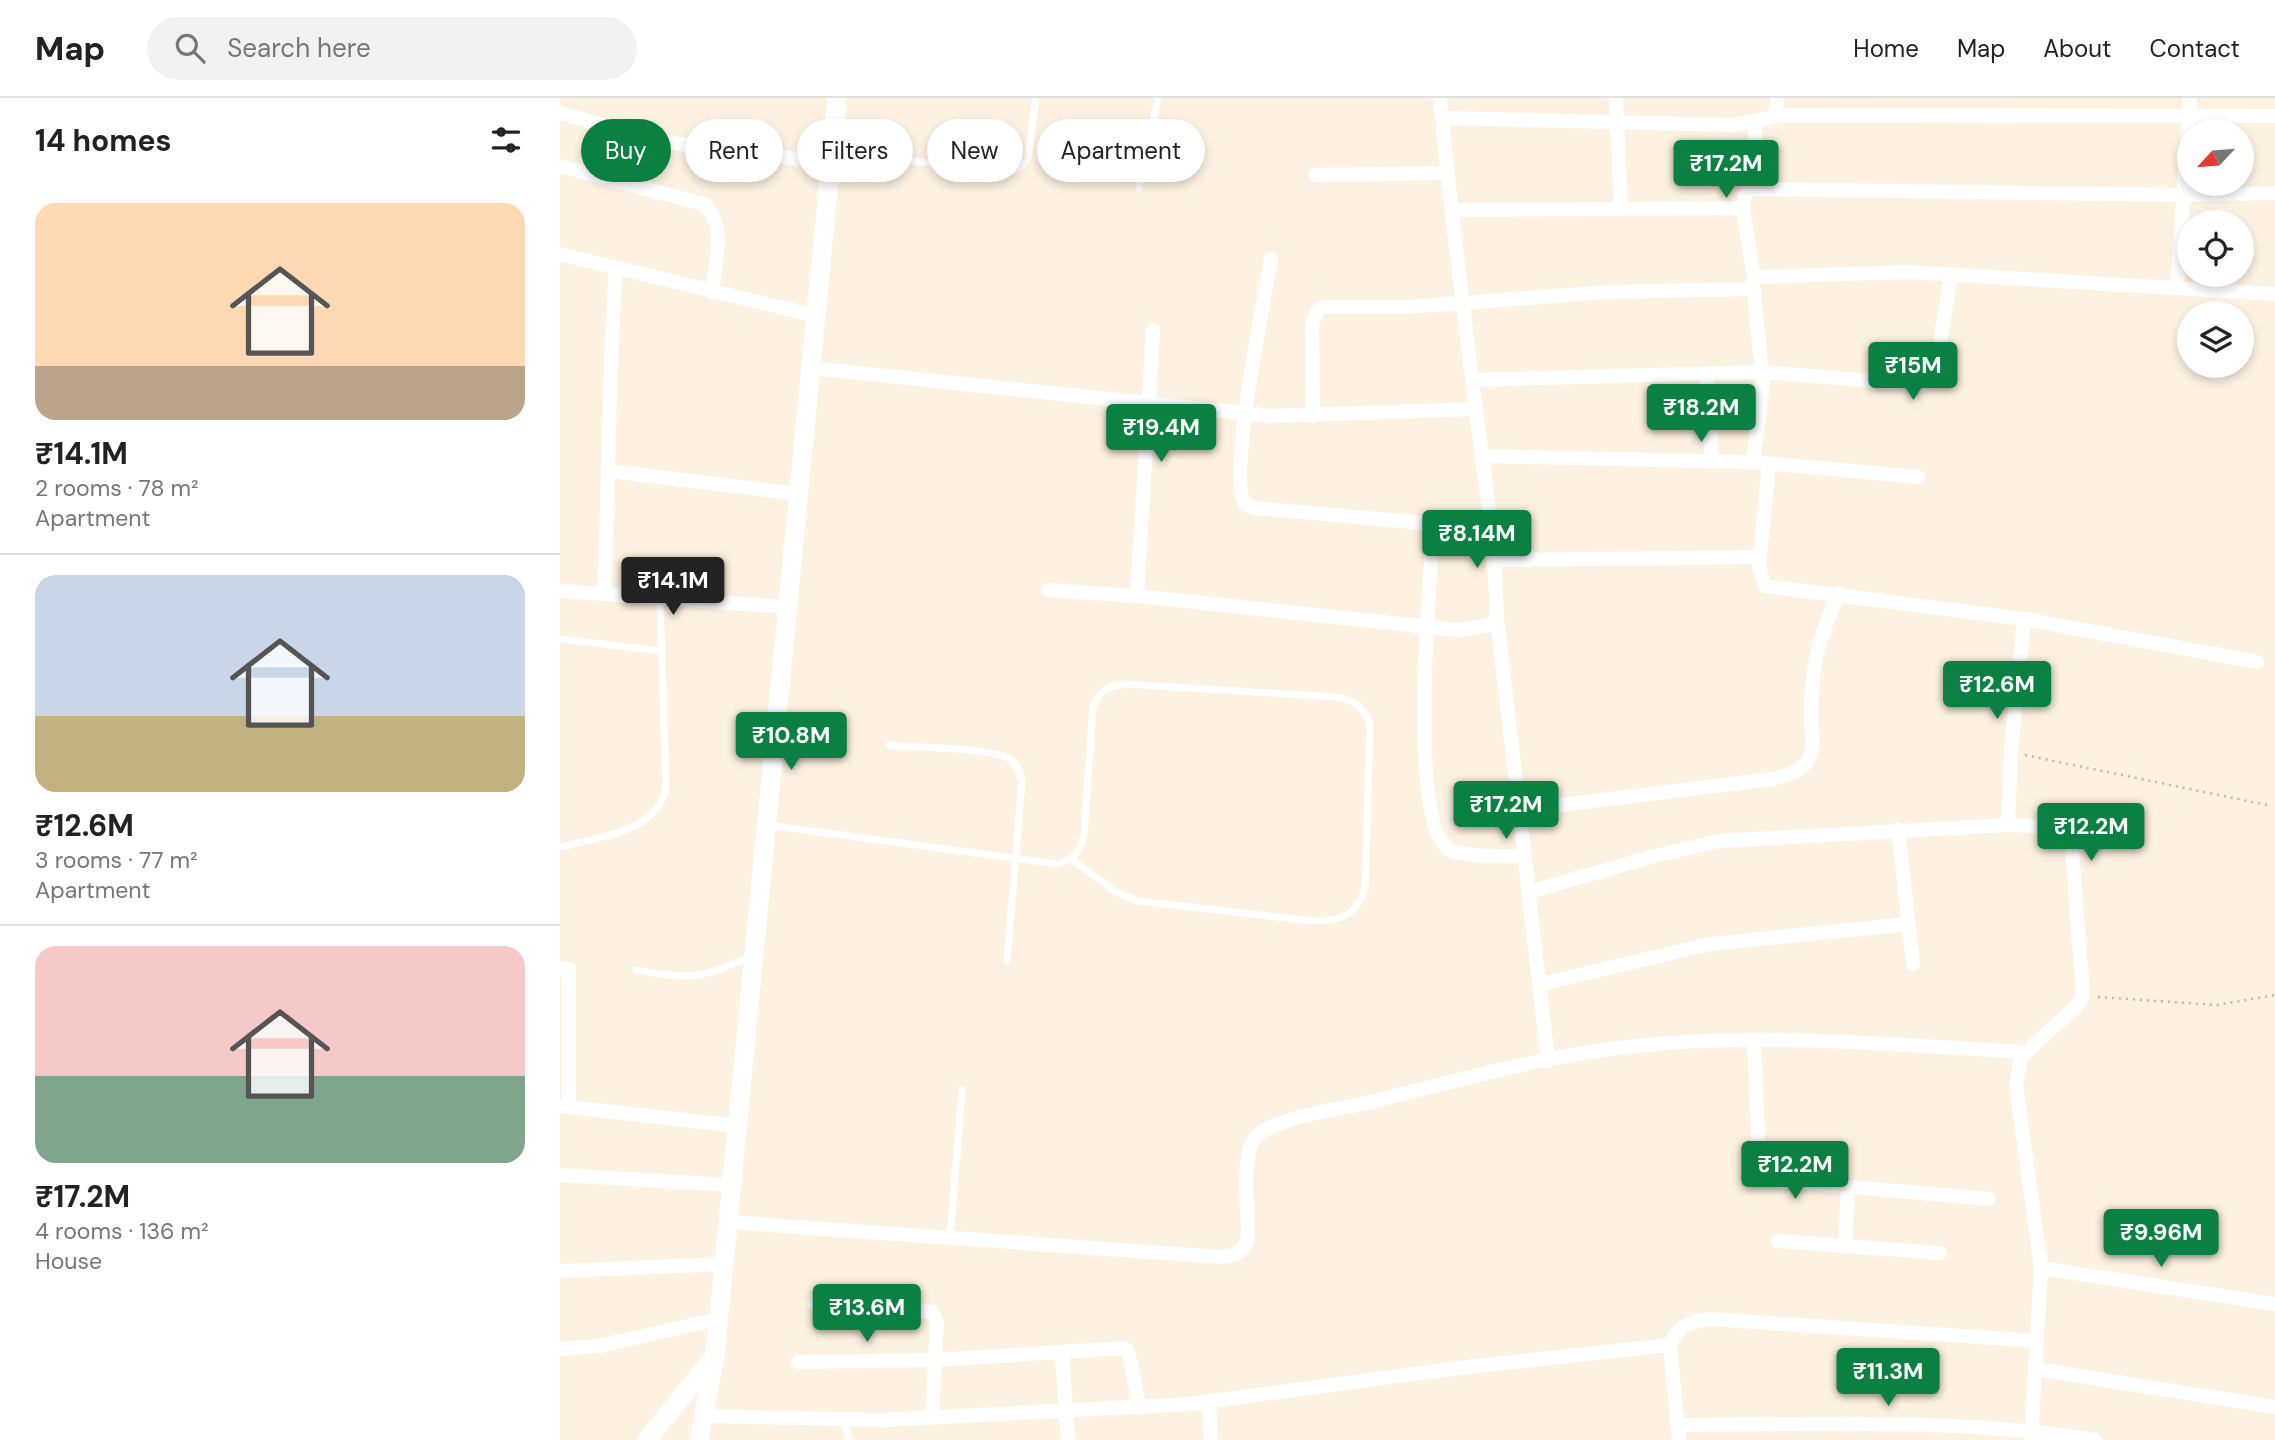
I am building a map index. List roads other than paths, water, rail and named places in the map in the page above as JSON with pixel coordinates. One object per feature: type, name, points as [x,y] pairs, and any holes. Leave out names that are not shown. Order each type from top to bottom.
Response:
[{"type":"street","points":[[835,119],[837,98]]},
{"type":"street","points":[[1440,98],[1446,173],[1465,303],[1491,529],[1497,617],[1548,1061]]},
{"type":"street","points":[[1616,98],[1621,208]]},
{"type":"street","points":[[1774,116],[1778,98]]},
{"type":"street","points":[[2189,117],[2190,98]]},
{"type":"street","points":[[560,113],[664,142],[797,154]]},
{"type":"street","points":[[1442,118],[1733,125],[1774,116],[2275,116]]},
{"type":"street","points":[[1753,462],[1763,372],[1743,208],[1745,195],[1755,182],[1755,121]]},
{"type":"street","points":[[560,166],[705,204],[713,212],[718,226],[712,292]]},
{"type":"street","points":[[1315,176],[1446,173]]},
{"type":"street","points":[[699,1440],[719,1319],[829,182]]},
{"type":"street","points":[[1752,189],[2177,195]]},
{"type":"street","points":[[2254,193],[2275,193]]},
{"type":"street","points":[[2177,288],[2183,196]]},
{"type":"street","points":[[1451,210],[1743,208]]},
{"type":"street","points":[[560,254],[816,317]]},
{"type":"street","points":[[1271,259],[1245,413],[1240,488],[1247,505],[1255,508],[1491,529]]},
{"type":"street","points":[[604,594],[609,471],[609,369],[616,268]]},
{"type":"street","points":[[1313,416],[1312,325],[1317,311],[1323,307],[1465,303],[1909,272],[2275,294]]},
{"type":"street","points":[[1472,380],[1763,372],[1927,383],[1935,373],[1951,274]]},
{"type":"street","points":[[1137,596],[1153,331]]},
{"type":"street","points":[[811,368],[1245,413],[1313,416],[1476,409]]},
{"type":"street","points":[[1707,373],[1712,462]]},
{"type":"street","points":[[1482,456],[1753,462],[1918,477]]},
{"type":"street","points":[[1769,464],[1760,557],[1760,578],[1765,586],[1839,593],[2024,620],[2257,662]]},
{"type":"street","points":[[609,471],[799,494]]},
{"type":"street","points":[[1434,522],[1425,626],[1427,752],[1434,828],[1448,849],[1459,853],[1525,856]]},
{"type":"street","points":[[1494,560],[1760,557]]},
{"type":"street","points":[[1048,590],[1137,596],[1425,626],[1476,629],[1489,625],[1497,617]]},
{"type":"street","points":[[560,591],[788,607]]},
{"type":"street","points":[[1520,810],[1772,779],[1793,773],[1806,763],[1813,749],[1813,663],[1822,629],[1839,593]]},
{"type":"street","points":[[2008,825],[2011,752],[2024,620]]},
{"type":"street","points":[[1529,892],[1654,856],[1719,841],[2008,825],[2055,828],[2068,841],[2072,849],[2083,996],[2077,1006],[2026,1052],[2020,1061],[2016,1085],[2041,1268],[2031,1435]]},
{"type":"street","points":[[1898,830],[1913,964]]},
{"type":"street","points":[[1541,984],[1710,944],[1908,924]]},
{"type":"street","points":[[560,968],[569,969],[565,1107],[737,1126]]},
{"type":"street","points":[[728,1222],[1221,1257],[1236,1255],[1245,1248],[1248,1237],[1248,1158],[1252,1142],[1262,1132],[1302,1118],[1548,1061],[1635,1046],[1700,1040],[1829,1041],[2026,1052]]},
{"type":"street","points":[[1755,1041],[1762,1172],[1772,1180],[1989,1199]]},
{"type":"street","points":[[560,1175],[731,1185]]},
{"type":"street","points":[[1844,1246],[1848,1188]]},
{"type":"street","points":[[1778,1241],[1940,1253]]},
{"type":"street","points":[[560,1271],[724,1264]]},
{"type":"street","points":[[2041,1268],[2275,1304]]},
{"type":"street","points":[[814,1304],[932,1312],[937,1322],[932,1418]]},
{"type":"street","points":[[560,1349],[599,1346],[719,1319]]},
{"type":"street","points":[[1679,1440],[1671,1345],[1675,1332],[1691,1322],[1710,1319],[2037,1341]]},
{"type":"street","points":[[703,1416],[844,1420],[1140,1408],[1209,1402],[1458,1368],[1671,1345]]},
{"type":"street","points":[[798,1362],[936,1360],[1116,1348],[1128,1351],[1140,1408]]},
{"type":"street","points":[[1062,1352],[1069,1409],[1068,1440]]},
{"type":"street","points":[[647,1440],[715,1356]]},
{"type":"street","points":[[2035,1369],[2275,1407]]},
{"type":"street","points":[[1209,1402],[1211,1440]]},
{"type":"street","points":[[1678,1424],[2031,1435],[2095,1440]]},
{"type":"lane","points":[[913,163],[1015,171],[1023,167],[1028,158],[1036,98]]},
{"type":"lane","points":[[1139,188],[1158,98]]},
{"type":"lane","points":[[560,847],[631,828],[652,816],[663,801],[666,788],[660,598]]},
{"type":"lane","points":[[560,639],[662,651]]},
{"type":"lane","points":[[766,825],[1058,864],[1080,852],[1084,835],[1093,707],[1107,687],[1124,684],[1337,697],[1353,700],[1365,710],[1370,724],[1365,888],[1360,904],[1350,914],[1334,920],[1313,921],[1138,901],[1116,892],[1071,859]]},
{"type":"lane","points":[[889,745],[991,754],[1008,758],[1018,767],[1022,781],[1018,858],[1007,960]]},
{"type":"lane","points":[[636,970],[686,978],[698,977],[753,955]]},
{"type":"lane","points":[[950,1239],[962,1090]]},
{"type":"lane","points":[[844,1420],[849,1440]]}]
